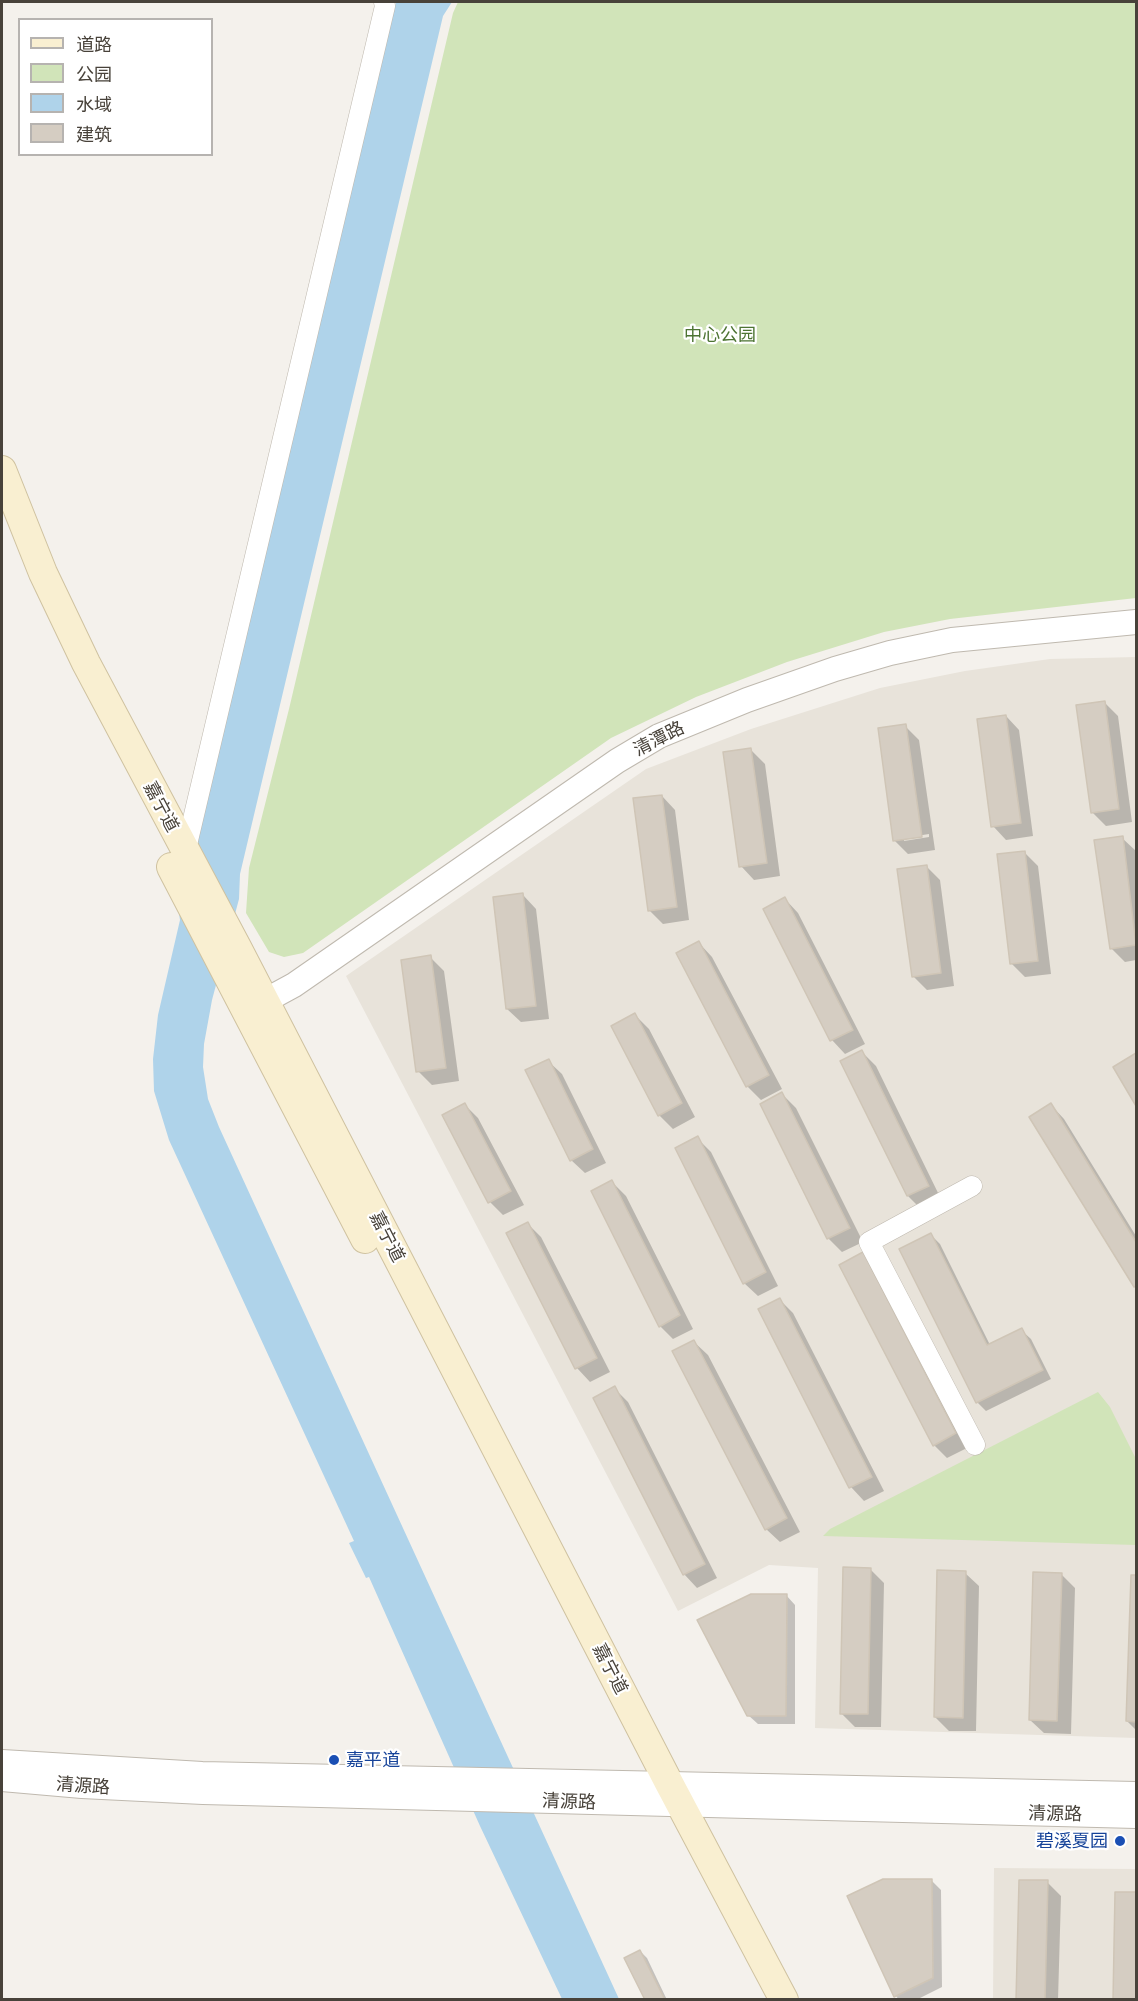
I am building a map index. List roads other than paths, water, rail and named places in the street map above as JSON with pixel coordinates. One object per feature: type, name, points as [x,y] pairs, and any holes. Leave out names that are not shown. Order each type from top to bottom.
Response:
[{"type":"main road","name":"嘉宁道","points":[[2,470],[34,552],[181,866]]},
{"type":"main road","name":"嘉宁道","points":[[2,514],[50,626],[232,962],[665,1794],[762,2000]]},
{"type":"main road","name":"嘉宁道","points":[[665,1794],[784,2000]]},
{"type":"street","points":[[181,866],[385,6],[384,2]]},
{"type":"street","name":"清潭路","points":[[255,1007],[294,985],[617,761],[659,736],[747,700],[890,652],[952,640],[1137,622]]},
{"type":"street","points":[[972,1186],[869,1242],[975,1445]]},
{"type":"street","name":"清源路","points":[[2,1762],[445,1788],[665,1794],[1137,1816]]},
{"type":"street","name":"清源路","points":[[2,1779],[124,1789],[445,1788]]},
{"type":"street","name":"清源路","points":[[665,1794],[1137,1794]]},
{"type":"water","points":[[396,2],[452,2],[443,16],[240,874],[239,899],[212,1000],[204,1044],[203,1067],[208,1099],[219,1127],[619,1999],[562,1999],[480,1826],[369,1577],[366,1578],[349,1543],[354,1541],[169,1140],[154,1091],[153,1059],[158,1015],[180,920],[178,907],[203,813]]},
{"type":"place","name":"嘉平道","points":[[334,1760]]},
{"type":"place","name":"碧溪夏园","points":[[1120,1841]]},
{"type":"park label","name":"中心公园","points":[[720,335]]}]
